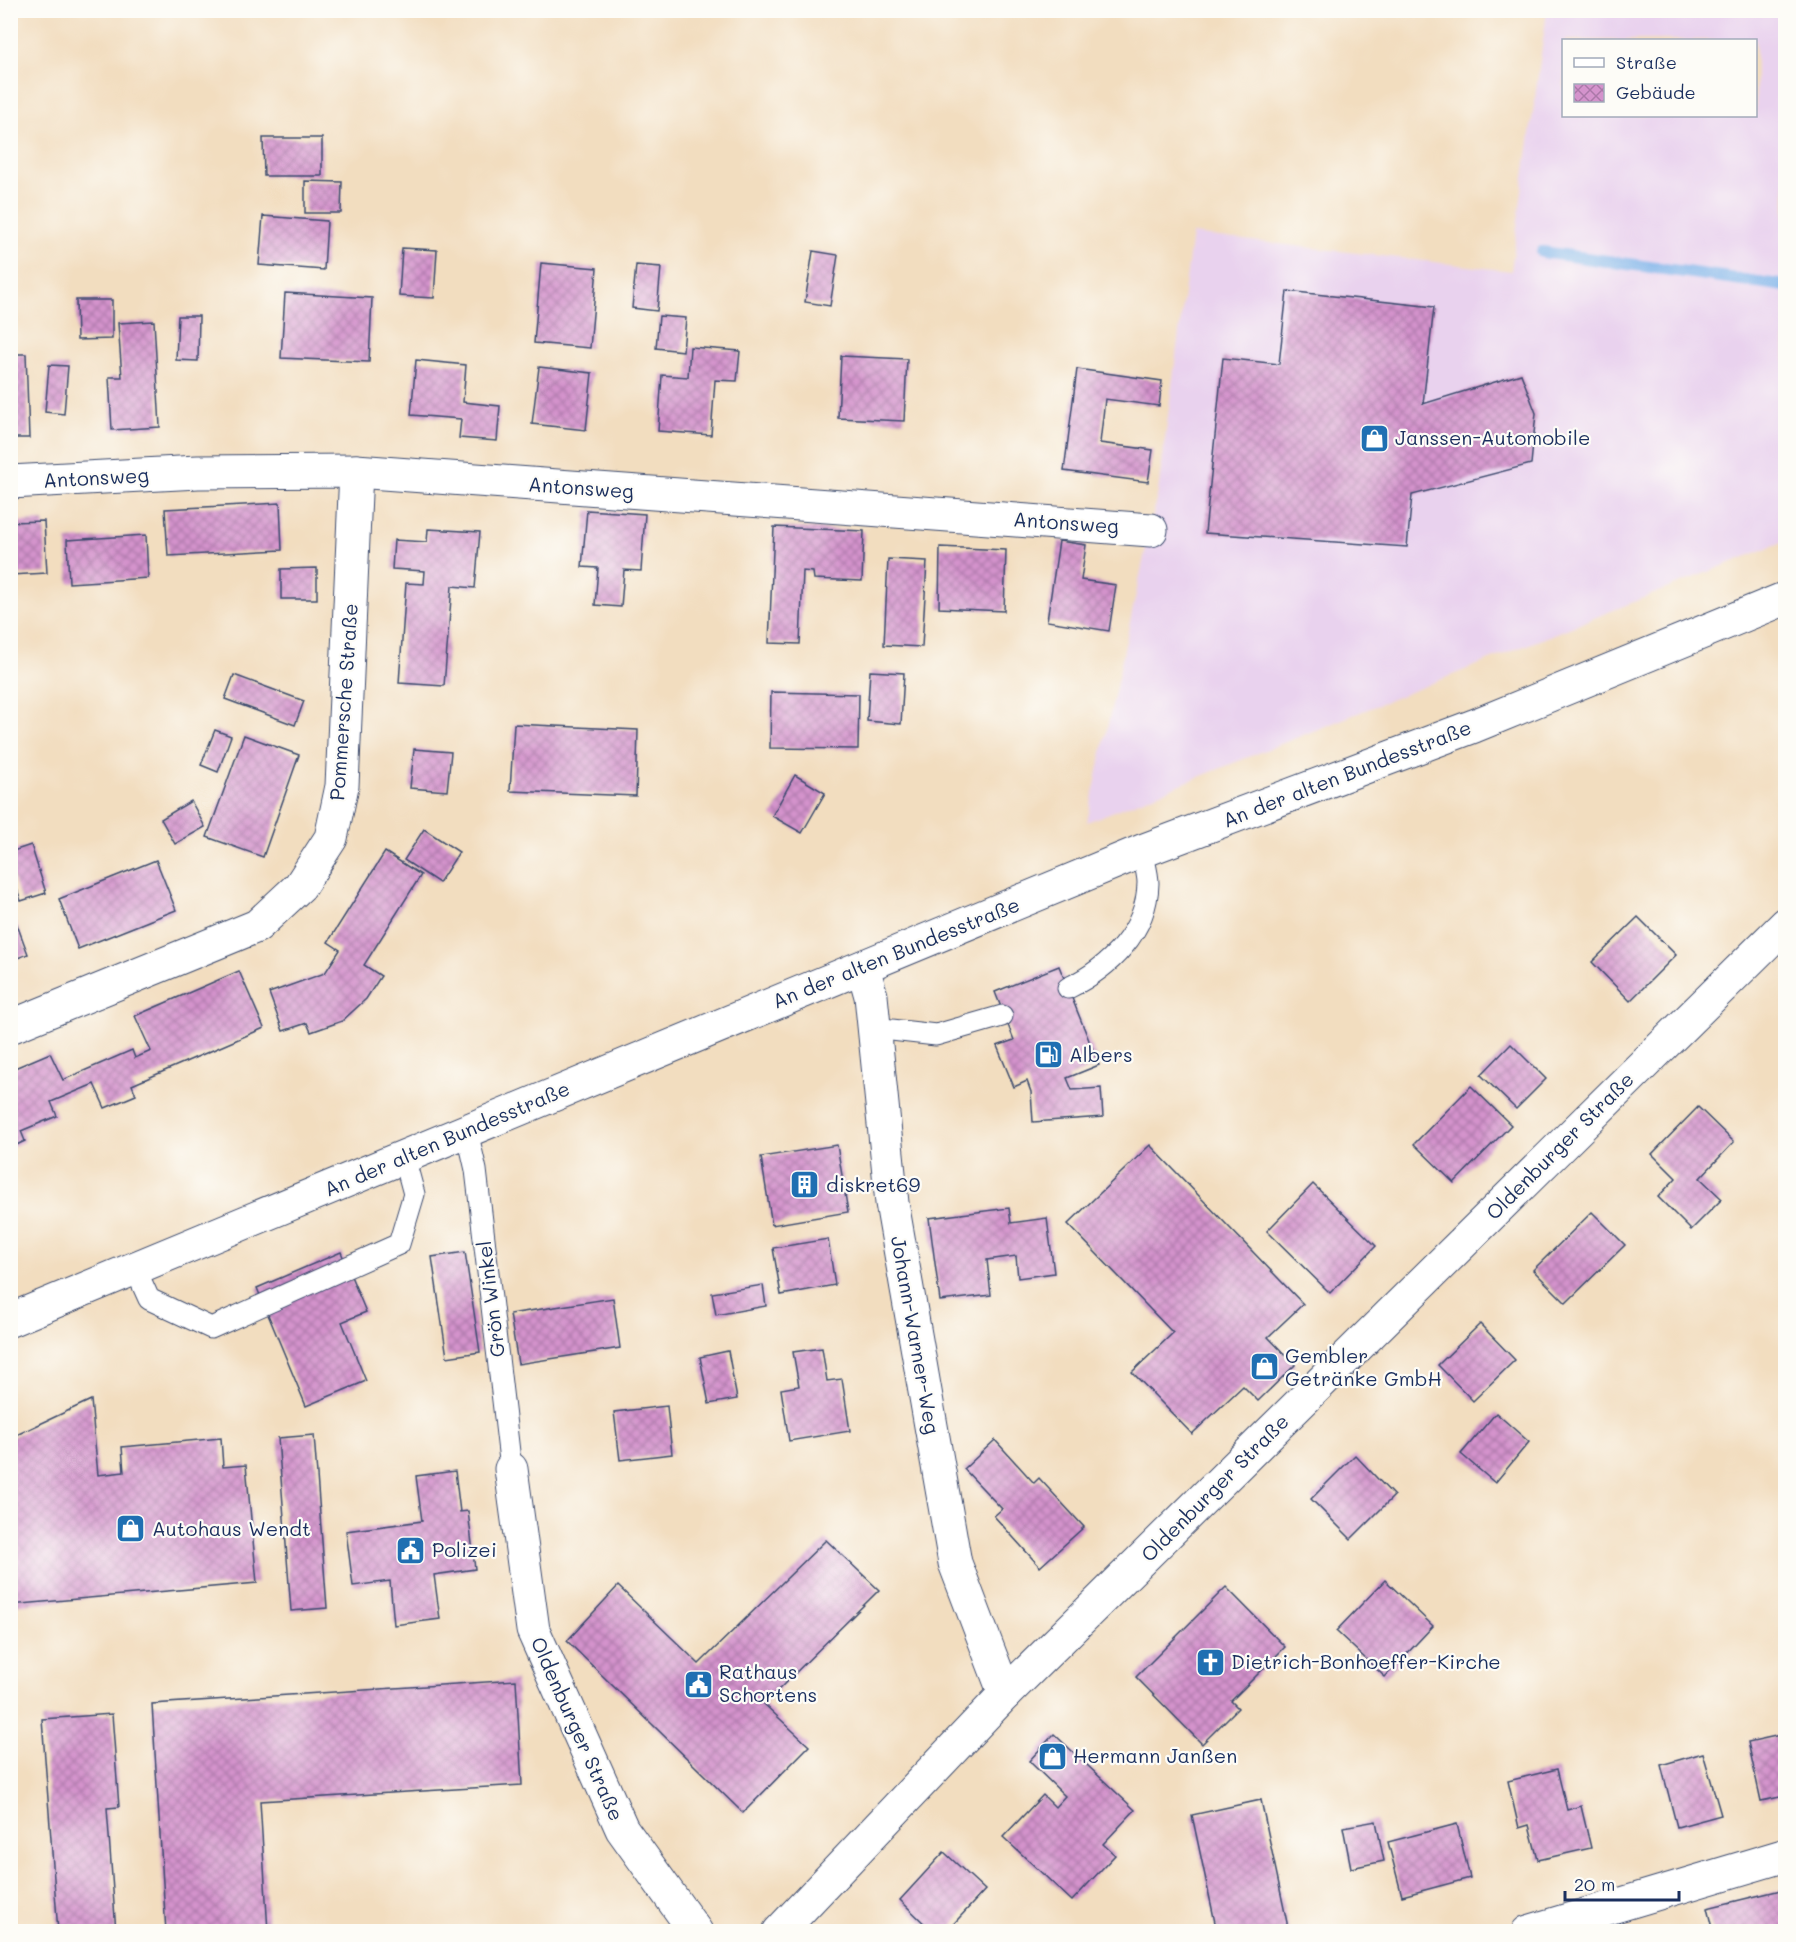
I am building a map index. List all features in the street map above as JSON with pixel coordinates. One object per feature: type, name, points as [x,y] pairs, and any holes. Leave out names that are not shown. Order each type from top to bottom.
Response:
[{"type":"street","name":"Antonsweg","points":[[10,482],[198,472],[356,471],[1151,530]]},
{"type":"street","name":"Pommersche Straße","points":[[10,1028],[257,926],[300,886],[331,838],[342,786],[356,471]]},
{"type":"street","name":"An der alten Bundesstraße","points":[[10,1320],[1142,851],[1474,726],[1785,598]]},
{"type":"street","name":"Oldenburger Straße","points":[[778,1932],[1005,1694],[1785,924]]},
{"type":"street","name":"Johann-Warner-Weg","points":[[863,967],[871,996],[892,1203],[955,1563],[1005,1694]]},
{"type":"street","name":"Oldenburger Straße","points":[[511,1469],[533,1630],[622,1829],[696,1932]]},
{"type":"street","points":[[1528,1932],[1785,1855]]},
{"type":"lane","points":[[1068,988],[1092,976],[1128,942],[1143,913],[1148,882],[1142,851]]},
{"type":"lane","points":[[874,1028],[936,1035],[1002,1016]]},
{"type":"lane","name":"Grön Winkel","points":[[467,1131],[476,1170],[511,1469]]},
{"type":"lane","points":[[135,1268],[149,1299],[211,1328],[399,1244],[414,1194],[404,1156]]},
{"type":"shaded area","points":[[1547,11],[1785,11],[1785,541],[1087,822],[1158,492],[1192,234],[1511,271]]},
{"type":"building","points":[[263,138],[322,138],[322,176],[264,176]]},
{"type":"building","points":[[305,181],[342,182],[341,213],[305,213]]},
{"type":"building","points":[[263,216],[327,221],[324,270],[259,265]]},
{"type":"building","points":[[402,248],[437,250],[434,298],[399,296]]},
{"type":"building","points":[[813,251],[838,255],[830,306],[805,302]]},
{"type":"building","points":[[541,263],[597,268],[590,348],[534,343]]},
{"type":"building","points":[[636,265],[661,267],[657,311],[632,308]]},
{"type":"building","name":"Janssen-Automobile","points":[[1287,291],[1434,307],[1423,404],[1521,374],[1536,413],[1531,464],[1412,495],[1407,547],[1205,533],[1223,358],[1279,364]]},
{"type":"building","points":[[285,293],[372,298],[369,362],[281,358]]},
{"type":"building","points":[[76,300],[112,300],[112,339],[77,340]]},
{"type":"building","points":[[178,316],[199,316],[198,361],[176,360]]},
{"type":"building","points":[[659,316],[686,318],[683,351],[656,348]]},
{"type":"building","points":[[154,321],[160,427],[112,430],[109,377],[122,377],[118,323]]},
{"type":"building","points":[[690,347],[740,351],[737,381],[715,380],[711,435],[658,431],[662,375],[688,377]]},
{"type":"building","points":[[10,354],[26,354],[29,438],[10,438]]},
{"type":"building","points":[[841,356],[907,359],[904,421],[838,418]]},
{"type":"building","points":[[416,360],[466,365],[463,402],[500,406],[497,441],[459,438],[461,419],[411,415]]},
{"type":"building","points":[[49,365],[68,366],[64,414],[45,412]]},
{"type":"building","points":[[539,367],[592,373],[586,430],[532,424]]},
{"type":"building","points":[[1077,369],[1162,381],[1159,406],[1105,399],[1100,443],[1153,450],[1148,482],[1064,471]]},
{"type":"building","points":[[280,503],[282,550],[168,556],[165,509]]},
{"type":"building","points":[[587,510],[645,514],[641,571],[624,570],[621,607],[595,605],[598,568],[582,567]]},
{"type":"building","points":[[44,521],[47,573],[10,575],[10,522]]},
{"type":"building","points":[[774,527],[864,531],[862,581],[814,579],[813,572],[803,571],[800,644],[769,643]]},
{"type":"building","points":[[428,529],[480,532],[475,588],[452,586],[444,686],[399,683],[406,583],[424,584],[425,571],[392,569],[394,540],[427,542]]},
{"type":"building","points":[[146,535],[148,578],[69,583],[67,540]]},
{"type":"building","points":[[1059,541],[1086,545],[1081,580],[1116,585],[1109,631],[1047,621]]},
{"type":"building","points":[[940,547],[1006,550],[1004,611],[939,608]]},
{"type":"building","points":[[888,559],[927,561],[922,647],[884,645]]},
{"type":"building","points":[[317,568],[317,599],[281,599],[281,569]]},
{"type":"building","points":[[870,671],[904,673],[901,724],[867,721]]},
{"type":"building","points":[[234,675],[304,701],[295,725],[225,699]]},
{"type":"building","points":[[771,692],[859,694],[858,749],[770,748]]},
{"type":"building","points":[[514,724],[638,730],[636,796],[510,791]]},
{"type":"building","points":[[215,730],[231,736],[218,772],[201,765]]},
{"type":"building","points":[[244,735],[299,755],[263,857],[207,837]]},
{"type":"building","points":[[414,749],[451,752],[447,791],[410,788]]},
{"type":"building","points":[[795,775],[825,793],[802,833],[772,816]]},
{"type":"building","points":[[191,801],[205,827],[175,844],[161,819]]},
{"type":"building","points":[[424,829],[459,852],[439,883],[404,860]]},
{"type":"building","points":[[31,845],[46,893],[21,901],[10,868],[10,852]]},
{"type":"building","points":[[385,852],[421,875],[364,965],[381,976],[366,999],[342,1021],[311,1032],[307,1023],[283,1031],[269,993],[325,973],[340,950],[328,942]]},
{"type":"building","points":[[156,860],[176,910],[78,949],[59,899]]},
{"type":"building","points":[[10,906],[28,954],[10,961]]},
{"type":"building","points":[[1638,917],[1676,955],[1630,1001],[1592,962]]},
{"type":"building","points":[[1059,966],[1099,1065],[1067,1078],[1072,1090],[1101,1088],[1103,1117],[1033,1122],[1031,1092],[1027,1081],[1014,1087],[997,1046],[1014,1040],[995,992]]},
{"type":"building","points":[[239,971],[264,1028],[132,1085],[136,1095],[105,1108],[94,1084],[51,1102],[57,1116],[21,1131],[25,1141],[10,1148],[10,1070],[50,1053],[63,1080],[132,1050],[135,1058],[151,1051],[135,1016]]},
{"type":"building","points":[[1511,1044],[1546,1079],[1516,1109],[1481,1075]]},
{"type":"building","points":[[1471,1086],[1511,1125],[1454,1183],[1414,1144]]},
{"type":"building","points":[[1698,1107],[1734,1142],[1700,1178],[1722,1199],[1691,1230],[1658,1197],[1676,1178],[1652,1154]]},
{"type":"building","name":"diskret69","points":[[837,1145],[848,1212],[772,1225],[761,1157]]},
{"type":"building","points":[[1150,1145],[1303,1304],[1268,1337],[1295,1365],[1258,1401],[1243,1386],[1192,1434],[1132,1372],[1173,1333],[1068,1224]]},
{"type":"building","points":[[1313,1184],[1376,1246],[1330,1293],[1267,1231]]},
{"type":"building","points":[[1009,1208],[1011,1223],[1047,1218],[1054,1273],[1018,1278],[1016,1256],[987,1260],[991,1295],[940,1301],[929,1218]]},
{"type":"building","points":[[1592,1212],[1625,1245],[1566,1303],[1533,1270]]},
{"type":"building","points":[[828,1239],[835,1285],[781,1295],[773,1248]]},
{"type":"building","points":[[341,1252],[366,1312],[342,1322],[366,1381],[306,1406],[257,1288]]},
{"type":"building","points":[[465,1252],[480,1352],[447,1357],[432,1257]]},
{"type":"building","points":[[763,1285],[766,1306],[716,1315],[712,1293]]},
{"type":"building","points":[[613,1298],[620,1348],[518,1364],[510,1314]]},
{"type":"building","points":[[1480,1324],[1515,1360],[1473,1401],[1438,1365]]},
{"type":"building","points":[[822,1348],[827,1381],[842,1379],[850,1431],[789,1441],[781,1389],[799,1386],[793,1352]]},
{"type":"building","points":[[728,1351],[737,1399],[709,1404],[700,1357]]},
{"type":"building","name":"Autohaus Wendt","points":[[91,1400],[98,1475],[124,1472],[122,1447],[221,1438],[223,1467],[246,1465],[257,1583],[10,1605],[10,1438]]},
{"type":"building","points":[[667,1406],[672,1454],[620,1460],[614,1412]]},
{"type":"building","points":[[1496,1413],[1529,1442],[1495,1483],[1461,1454]]},
{"type":"building","points":[[314,1435],[327,1608],[291,1611],[278,1438]]},
{"type":"building","points":[[995,1440],[1034,1483],[1039,1478],[1084,1527],[1040,1567],[994,1516],[1002,1509],[964,1469]]},
{"type":"building","points":[[1355,1455],[1394,1496],[1351,1539],[1311,1499]]},
{"type":"building","name":"Polizei","points":[[455,1471],[460,1512],[468,1511],[475,1569],[434,1575],[440,1619],[394,1625],[390,1581],[353,1586],[346,1531],[422,1521],[416,1476]]},
{"type":"building","name":"Rathaus Schortens","points":[[826,1540],[879,1590],[764,1704],[809,1746],[743,1813],[567,1641],[618,1586],[699,1664]]},
{"type":"building","points":[[1385,1580],[1433,1626],[1385,1677],[1336,1631]]},
{"type":"building","name":"Dietrich-Bonhoeffer-Kirche","points":[[1226,1587],[1285,1647],[1231,1701],[1238,1708],[1202,1744],[1136,1677]]},
{"type":"building","points":[[516,1680],[522,1785],[260,1801],[268,1932],[166,1932],[152,1704]]},
{"type":"building","points":[[112,1714],[119,1807],[107,1808],[116,1932],[58,1932],[42,1719]]},
{"type":"building","points":[[1054,1734],[1135,1810],[1103,1844],[1115,1855],[1072,1901],[1003,1837],[1043,1795],[1055,1807],[1065,1796],[1029,1761]]},
{"type":"building","points":[[1785,1734],[1785,1796],[1761,1801],[1748,1742]]},
{"type":"building","points":[[1703,1753],[1721,1815],[1677,1827],[1661,1765]]},
{"type":"building","points":[[1557,1769],[1567,1810],[1581,1806],[1591,1848],[1538,1860],[1529,1825],[1519,1828],[1508,1781]]},
{"type":"building","points":[[1261,1800],[1289,1932],[1217,1932],[1192,1815]]},
{"type":"building","points":[[1376,1821],[1384,1861],[1351,1868],[1343,1827]]},
{"type":"building","points":[[1457,1824],[1470,1878],[1402,1896],[1388,1842]]},
{"type":"building","points":[[944,1852],[985,1890],[946,1932],[933,1932],[900,1900]]},
{"type":"building","points":[[1785,1889],[1785,1932],[1713,1932],[1707,1908]]},
{"type":"waterway","points":[[1542,252],[1786,286]]},
{"type":"place","name":"Janssen-Automobile","points":[[1374,438]]},
{"type":"place","name":"Albers","points":[[1048,1055]]},
{"type":"place","name":"diskret69","points":[[805,1185]]},
{"type":"place","name":"Gembler Getränke GmbH","points":[[1264,1367]]},
{"type":"place","name":"Autohaus Wendt","points":[[131,1529]]},
{"type":"place","name":"Polizei","points":[[411,1550]]},
{"type":"place","name":"Dietrich-Bonhoeffer-Kirche","points":[[1210,1662]]},
{"type":"place","name":"Rathaus Schortens","points":[[698,1684]]},
{"type":"place","name":"Hermann Janßen","points":[[1052,1756]]}]
